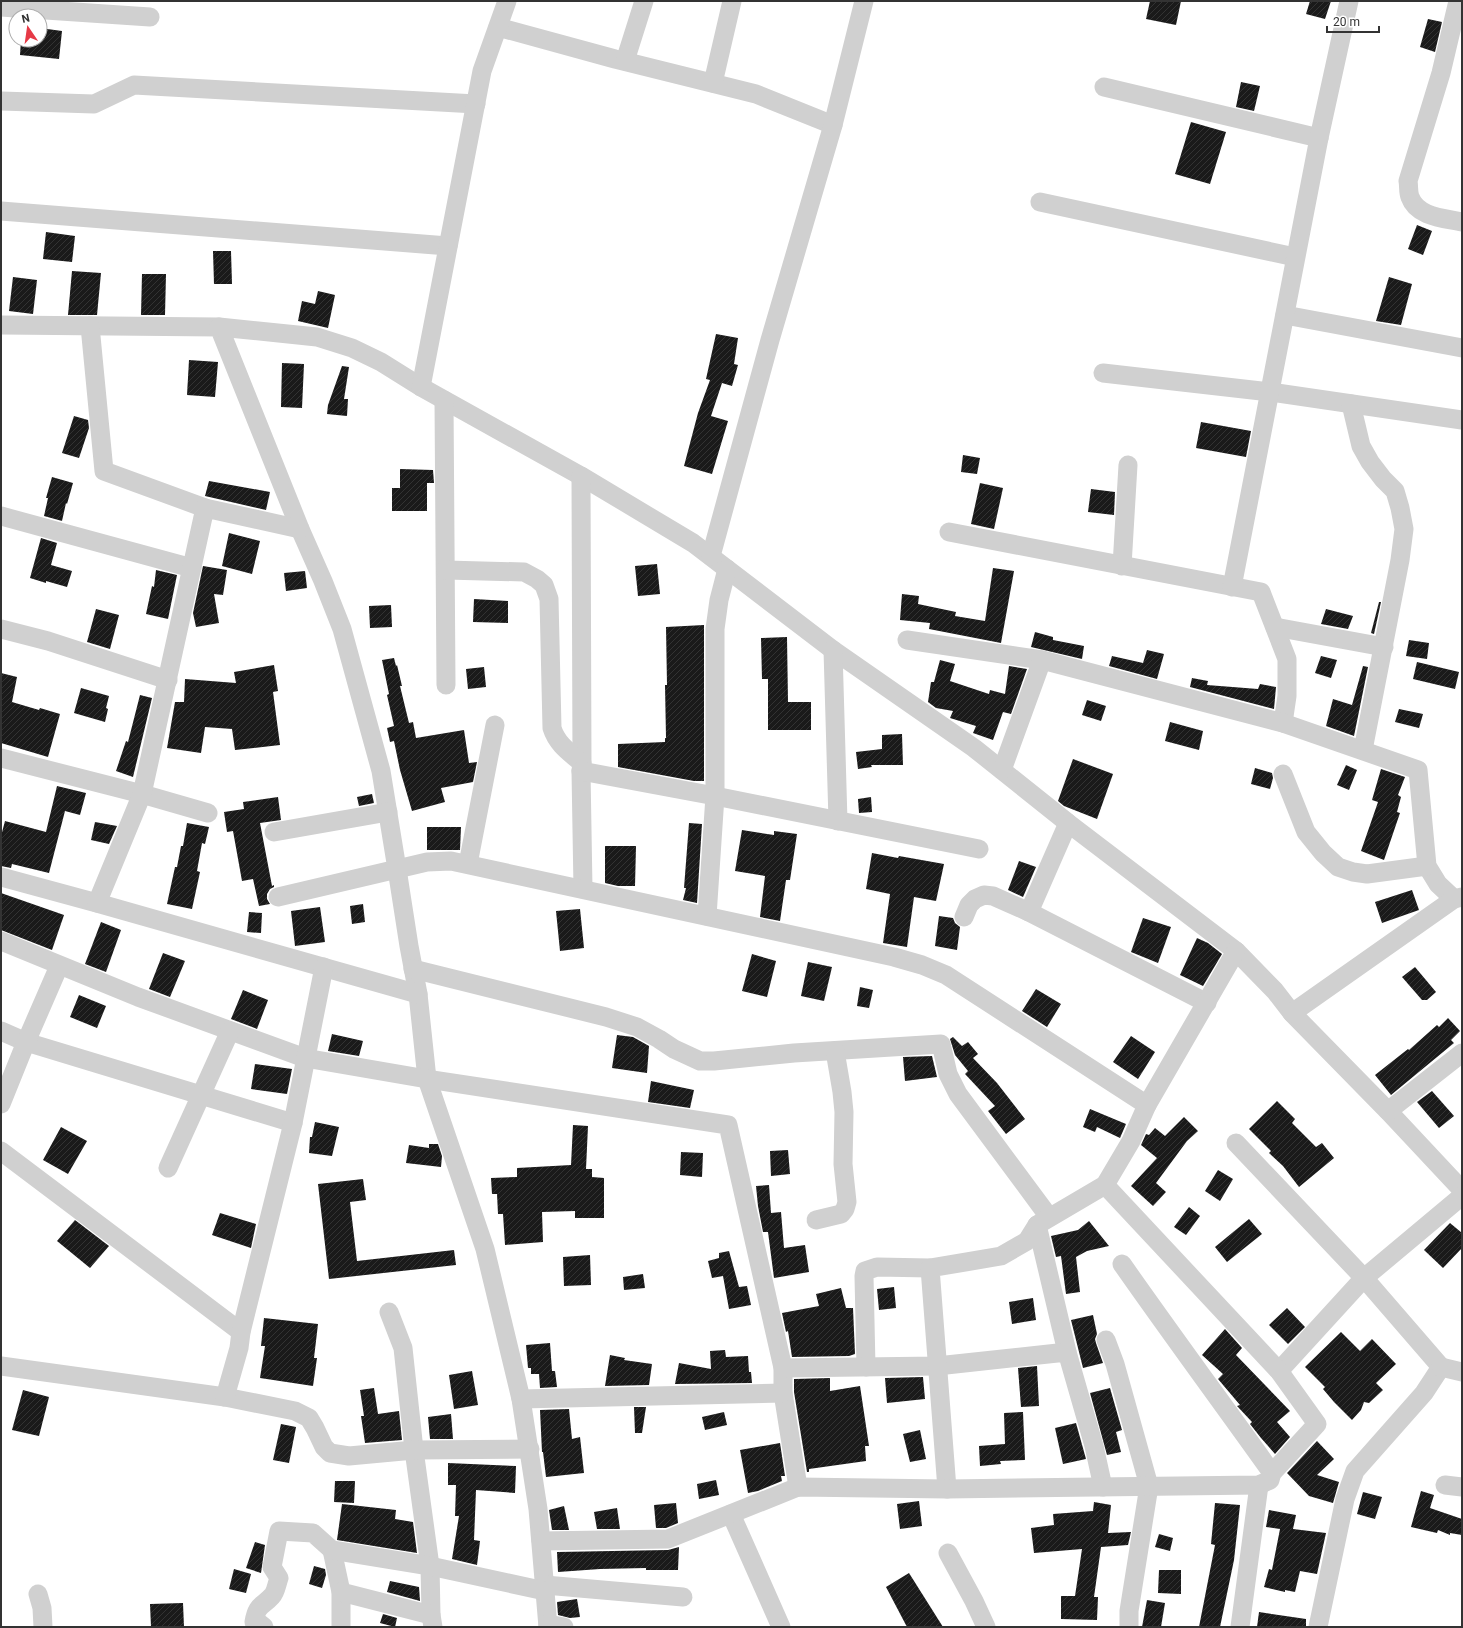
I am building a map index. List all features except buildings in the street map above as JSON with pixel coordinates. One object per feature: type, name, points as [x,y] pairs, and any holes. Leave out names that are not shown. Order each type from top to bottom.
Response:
[{"type":"street","points":[[420,387],[482,71],[507,1]]},
{"type":"street","points":[[625,61],[644,1]]},
{"type":"street","points":[[713,84],[732,1]]},
{"type":"street","points":[[711,556],[770,340],[833,125],[864,1]]},
{"type":"street","points":[[1232,587],[1295,257],[1349,1]]},
{"type":"street","points":[[1458,1],[1441,73],[1408,180],[1409,196],[1415,207],[1424,213],[1462,222]]},
{"type":"street","points":[[1,7],[150,17]]},
{"type":"street","points":[[498,26],[625,61],[756,94],[833,125]]},
{"type":"street","points":[[1,101],[94,104],[134,85],[476,104]]},
{"type":"street","points":[[1104,87],[1319,138]]},
{"type":"street","points":[[1040,202],[1295,257]]},
{"type":"street","points":[[1,211],[448,246]]},
{"type":"street","points":[[1284,315],[1462,348]]},
{"type":"street","points":[[1,325],[219,327],[317,337],[352,348],[380,362],[420,387],[581,476],[693,543],[711,556],[833,650],[974,748],[1068,823],[1236,952],[1275,991],[1292,1013],[1388,1111],[1462,1190]]},
{"type":"street","points":[[90,326],[104,471],[205,508],[300,529]]},
{"type":"street","points":[[219,327],[300,529],[324,581],[342,629],[381,771],[418,994],[427,1079],[485,1249],[521,1399],[530,1449],[538,1509],[545,1588],[553,1626]]},
{"type":"street","points":[[1103,373],[1270,392],[1462,420]]},
{"type":"street","points":[[444,400],[446,685]]},
{"type":"street","points":[[1351,404],[1361,446],[1370,462],[1383,479],[1395,491],[1404,529],[1400,560],[1384,647],[1363,750]]},
{"type":"street","points":[[1122,566],[1128,465]]},
{"type":"street","points":[[581,476],[581,767],[583,889]]},
{"type":"street","points":[[97,903],[142,794],[205,508]]},
{"type":"street","points":[[1,516],[192,568]]},
{"type":"street","points":[[949,532],[1261,592],[1287,659],[1287,696],[1283,723]]},
{"type":"street","points":[[707,916],[715,796],[715,629],[719,600],[727,569]]},
{"type":"street","points":[[446,570],[524,572],[537,579],[544,585],[549,599],[552,728],[560,745],[581,767],[715,796],[979,849]]},
{"type":"street","points":[[1275,627],[1384,647]]},
{"type":"street","points":[[1,629],[48,641],[168,680]]},
{"type":"street","points":[[907,640],[1042,660],[1283,723],[1418,770],[1427,866],[1438,884],[1458,898],[1292,1013]]},
{"type":"street","points":[[833,650],[838,821]]},
{"type":"street","points":[[1002,770],[1042,660]]},
{"type":"street","points":[[468,864],[495,725]]},
{"type":"street","points":[[1,758],[142,794],[208,813]]},
{"type":"street","points":[[1283,774],[1306,832],[1338,867],[1367,874],[1427,866]]},
{"type":"street","points":[[274,832],[388,812]]},
{"type":"street","points":[[1029,912],[1068,823]]},
{"type":"street","points":[[278,897],[427,862],[451,861],[894,957],[922,965],[946,975],[1147,1106]]},
{"type":"street","points":[[1,877],[418,994]]},
{"type":"street","points":[[964,917],[969,904],[975,899],[984,895],[993,896],[1029,912],[1206,1003]]},
{"type":"street","points":[[1,941],[138,998],[305,1058],[427,1079],[728,1125],[783,1368],[783,1393],[798,1487]]},
{"type":"street","points":[[866,1367],[865,1271],[877,1267],[930,1268],[1001,1256],[1027,1241],[1043,1221],[1105,1185],[1131,1141],[1147,1106],[1236,952]]},
{"type":"street","points":[[1,1104],[26,1042],[60,966]]},
{"type":"street","points":[[224,1397],[239,1348],[241,1332],[293,1123],[324,967]]},
{"type":"street","points":[[413,969],[606,1017],[637,1027],[674,1049],[700,1061],[794,1053],[941,1044],[948,1074],[958,1094],[1043,1221],[1067,1352],[1094,1446],[1103,1487]]},
{"type":"street","points":[[1,1031],[26,1042],[293,1123]]},
{"type":"street","points":[[168,1168],[230,1031]]},
{"type":"street","points":[[816,1220],[841,1214],[845,1209],[847,1202],[843,1164],[844,1112],[835,1051]]},
{"type":"street","points":[[1388,1111],[1462,1054]]},
{"type":"street","points":[[1236,1143],[1364,1278],[1440,1368],[1462,1372]]},
{"type":"street","points":[[1,1150],[241,1332]]},
{"type":"street","points":[[1105,1185],[1279,1371],[1317,1424],[1265,1479],[1240,1627]]},
{"type":"street","points":[[1279,1371],[1364,1278],[1462,1196]]},
{"type":"street","points":[[1122,1264],[1191,1362],[1233,1417],[1265,1479]]},
{"type":"street","points":[[930,1268],[947,1489]]},
{"type":"street","points":[[341,1592],[432,1621],[430,1566],[414,1450],[404,1348],[389,1312]]},
{"type":"street","points":[[1106,1340],[1115,1364],[1149,1486],[1129,1611],[1129,1627]]},
{"type":"street","points":[[783,1368],[937,1366],[1067,1352]]},
{"type":"street","points":[[1,1366],[224,1397],[295,1411],[309,1418],[324,1447],[330,1453],[350,1456],[414,1450],[530,1449]]},
{"type":"street","points":[[1318,1627],[1345,1499],[1355,1471],[1424,1393],[1440,1368]]},
{"type":"street","points":[[521,1399],[783,1393]]},
{"type":"street","points":[[541,1541],[668,1539],[798,1487],[947,1489],[1103,1487],[1149,1486],[1265,1479]]},
{"type":"street","points":[[731,1514],[781,1627]]},
{"type":"street","points":[[264,1627],[259,1623],[254,1622],[255,1616],[261,1605],[273,1595],[278,1578],[272,1568],[279,1531],[313,1533],[332,1550],[430,1566],[545,1588],[683,1597]]},
{"type":"street","points":[[332,1550],[341,1592],[341,1627]]},
{"type":"street","points":[[948,1553],[974,1601],[986,1627]]},
{"type":"street","points":[[38,1594],[42,1608],[43,1627]]}]
